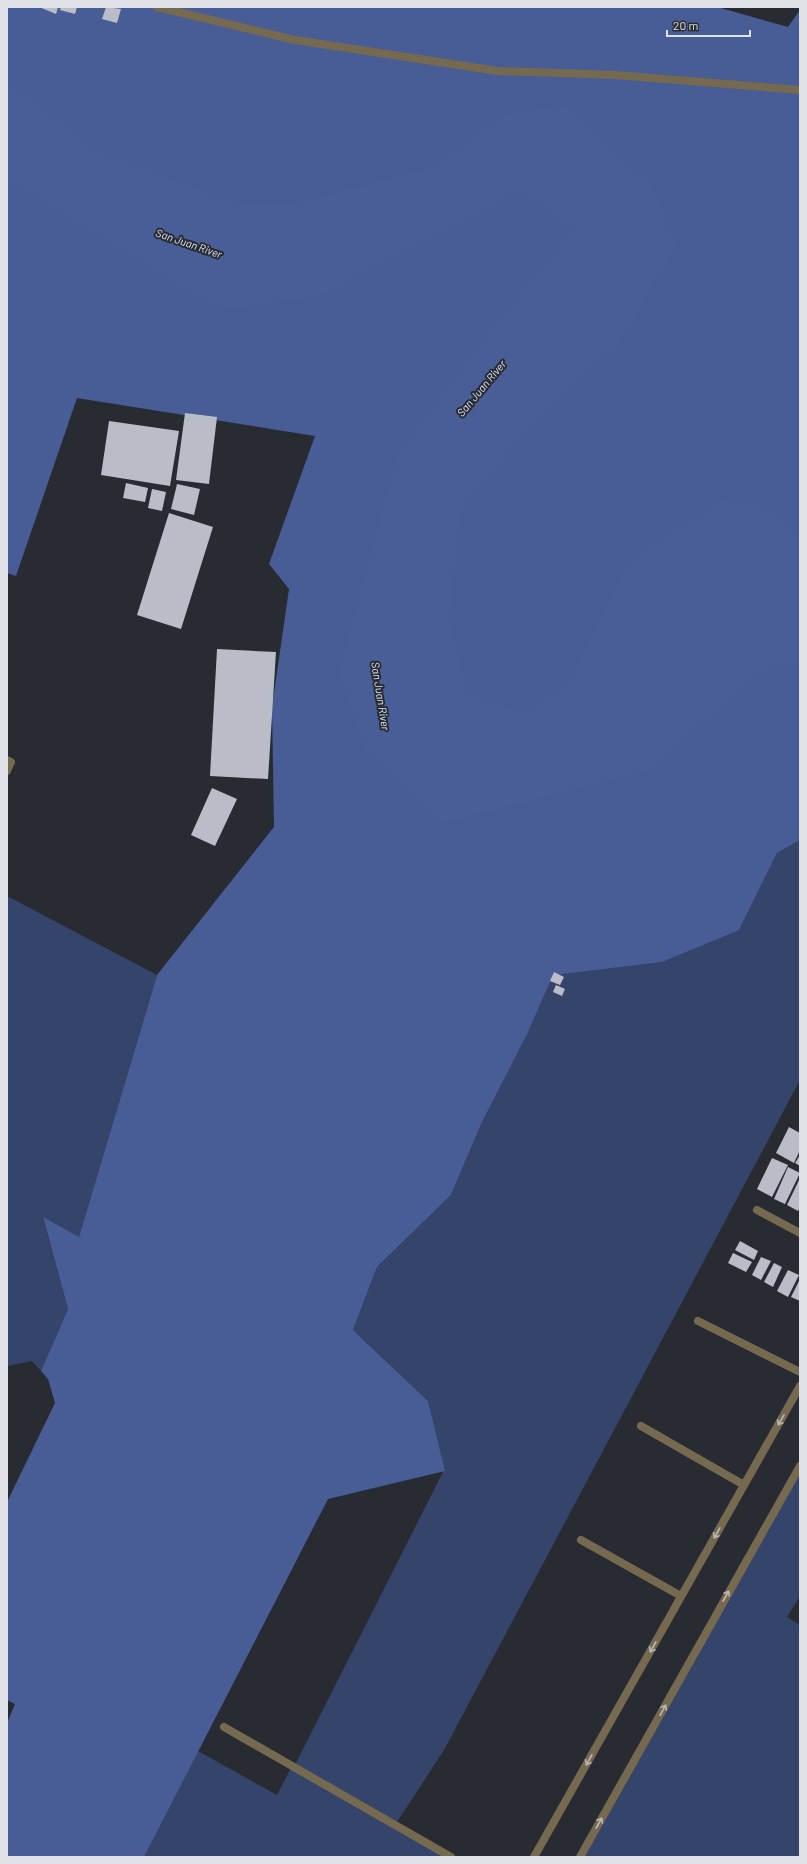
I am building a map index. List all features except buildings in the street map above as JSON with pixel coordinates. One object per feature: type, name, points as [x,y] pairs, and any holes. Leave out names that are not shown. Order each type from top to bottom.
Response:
[{"type":"street","points":[[157,7],[295,40],[498,71],[616,75],[800,90]]},
{"type":"street","points":[[7,760],[11,762],[7,771]]},
{"type":"street","points":[[757,1210],[800,1233]]},
{"type":"street","points":[[698,1321],[800,1372]]},
{"type":"street","points":[[534,1857],[800,1386]]},
{"type":"street","points":[[641,1426],[744,1485]]},
{"type":"street","points":[[580,1857],[800,1466]]},
{"type":"street","points":[[581,1540],[681,1596]]},
{"type":"street","points":[[224,1727],[451,1857]]},
{"type":"shaded area","points":[[7,7],[717,7],[788,27],[800,10],[800,840],[777,853],[739,930],[662,962],[553,975],[528,1032],[482,1122],[451,1195],[377,1267],[353,1330],[428,1401],[445,1471],[328,1499],[144,1857],[7,1857],[7,1723],[15,1704],[7,1700],[7,1502],[55,1403],[48,1379],[41,1371],[68,1309],[43,1217],[79,1237],[157,975],[274,827],[272,707],[289,589],[269,564],[315,436],[77,398],[16,576],[7,573]]},
{"type":"shaded area","points":[[800,840],[800,1080],[444,1750],[395,1825],[451,1857],[144,1857],[198,1751],[277,1795],[292,1766],[294,1767],[444,1470],[428,1401],[353,1330],[377,1267],[451,1195],[485,1115],[554,973],[739,930],[777,853]]},
{"type":"shaded area","points":[[7,896],[157,975],[79,1237],[43,1218],[68,1309],[41,1371],[32,1361],[7,1366]]},
{"type":"shaded area","points":[[800,1466],[800,1596],[787,1617],[800,1625],[800,1857],[580,1857]]},
{"type":"water","name":"San Juan River","points":[[7,79],[98,150],[236,203],[295,203],[433,167],[502,114],[570,104],[650,182],[677,243],[618,347],[549,406],[460,512],[450,620],[466,692],[521,713],[565,687],[629,558],[721,500],[766,506],[800,538],[800,660],[762,673],[648,771],[440,824],[366,752],[339,671],[398,451],[506,308],[572,230],[519,191],[460,225],[324,295],[218,311],[7,180]]}]
